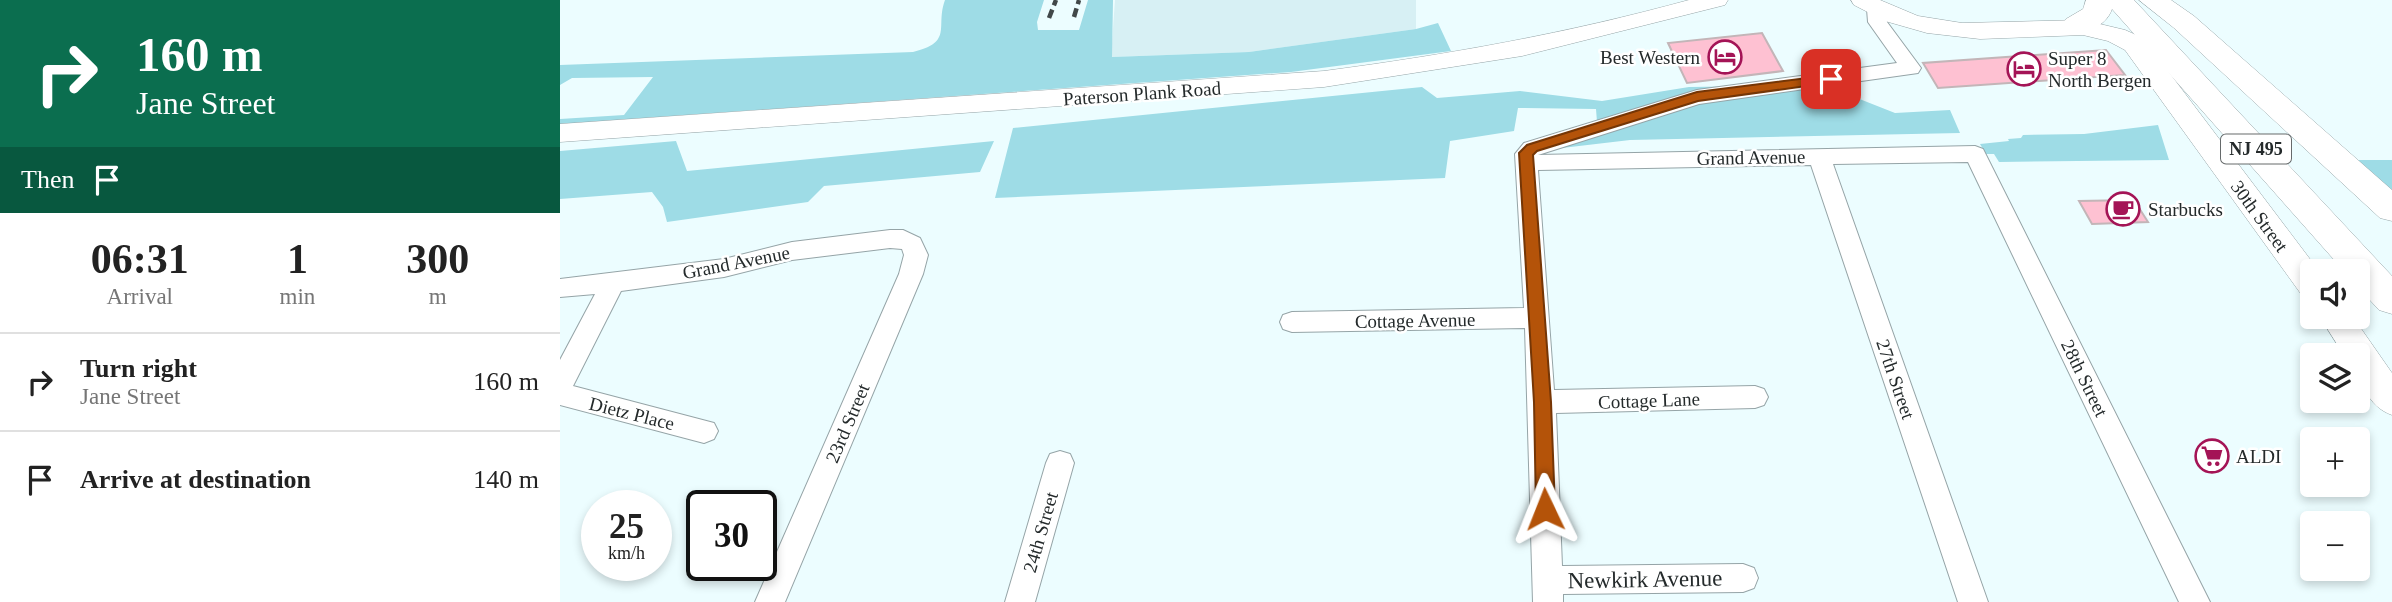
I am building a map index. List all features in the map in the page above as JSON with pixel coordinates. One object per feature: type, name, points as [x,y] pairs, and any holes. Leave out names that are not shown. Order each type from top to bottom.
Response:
[{"type":"highway","points":[[2076,25],[2096,14],[2101,0]]},
{"type":"highway","points":[[2101,0],[2134,44]]},
{"type":"highway","name":"NJ 495","points":[[2119,0],[2392,300]]},
{"type":"highway","name":"NJ 495","points":[[2147,0],[2392,264]]},
{"type":"highway","points":[[2153,0],[2184,22],[2392,211]]},
{"type":"main road","name":"Paterson Plank Road","points":[[560,133],[1324,79],[1415,69],[1549,44],[1716,0]]},
{"type":"main road","points":[[1869,4],[1905,21],[1997,31],[2076,25],[2108,32],[2134,44]]},
{"type":"main road","name":"30th Street","points":[[2134,44],[2300,269]]},
{"type":"main road","points":[[2344,329],[2392,401]]},
{"type":"main road","points":[[2346,329],[2392,383]]},
{"type":"street","points":[[1548,591],[1542,402],[1526,153],[1532,148],[1697,97],[1911,68],[1878,22],[1869,4]]},
{"type":"street","name":"Grand Avenue","points":[[1527,163],[1975,154]]},
{"type":"street","name":"28th Street","points":[[1975,154],[2195,602]]},
{"type":"street","name":"27th Street","points":[[1819,156],[1973,602]]},
{"type":"street","name":"Grand Avenue","points":[[560,288],[724,268],[792,251],[890,239],[903,239],[912,244]]},
{"type":"street","name":"23rd Street","points":[[770,602],[911,274],[916,255],[912,244]]},
{"type":"street","points":[[560,385],[613,283]]},
{"type":"street","name":"Cottage Avenue","points":[[1293,322],[1536,318]]},
{"type":"street","name":"Dietz Place","points":[[560,394],[704,431]]},
{"type":"street","name":"Cottage Lane","points":[[1542,402],[1755,397]]},
{"type":"street","name":"24th Street","points":[[1020,602],[1060,463]]},
{"type":"street","name":"Newkirk Avenue","points":[[1548,591],[1743,578]]},
{"type":"shaded area","points":[[945,0],[1044,0],[1037,22],[1038,30],[1079,30],[1088,0],[1113,0],[1112,57],[1249,52],[1416,29],[1438,23],[1451,51],[1291,72],[560,124],[560,119],[624,115],[653,77],[572,78],[560,85],[560,65],[913,52],[926,48],[939,38]]},
{"type":"shaded area","points":[[1115,0],[1416,0],[1416,29],[1249,52],[1111,57]]},
{"type":"shaded area","points":[[1850,85],[1857,98],[1895,113],[1950,110],[1960,133],[1630,140],[1545,150],[1597,122],[1596,109],[1518,108],[1514,131],[1450,141],[1445,178],[995,198],[1013,128],[1422,87],[1437,98],[1520,91],[1602,101],[1689,87]]},
{"type":"shaded area","points":[[2158,125],[2169,160],[1999,162],[1994,154],[1986,154],[1980,144],[2009,141],[2008,139],[2021,138],[2023,135],[2084,134]]},
{"type":"shaded area","points":[[676,141],[687,171],[994,141],[980,172],[824,186],[808,202],[667,222],[663,207],[652,192],[560,199],[560,151]]},
{"type":"shaded area","points":[[2356,160],[2392,160],[2392,193]]},
{"type":"building","name":"Best Western","points":[[1762,33],[1783,71],[1687,83],[1668,43]]},
{"type":"building","name":"Super 8 North Bergen","points":[[2106,50],[2125,75],[1938,88],[1923,63]]},
{"type":"building","name":"Starbucks","points":[[2134,200],[2148,222],[2092,224],[2079,201]]},
{"type":"railway","points":[[1049,18],[1056,0]]},
{"type":"railway","points":[[1074,17],[1079,0]]},
{"type":"place","name":"Best Western","points":[[1725,57]]},
{"type":"place","name":"Super 8 North Bergen","points":[[2024,69]]},
{"type":"place","name":"Starbucks","points":[[2123,209]]},
{"type":"place","name":"ALDI","points":[[2212,456]]},
{"type":"route","points":[[1545,509],[1542,402],[1526,153],[1532,148],[1697,97],[1831,79]]}]
